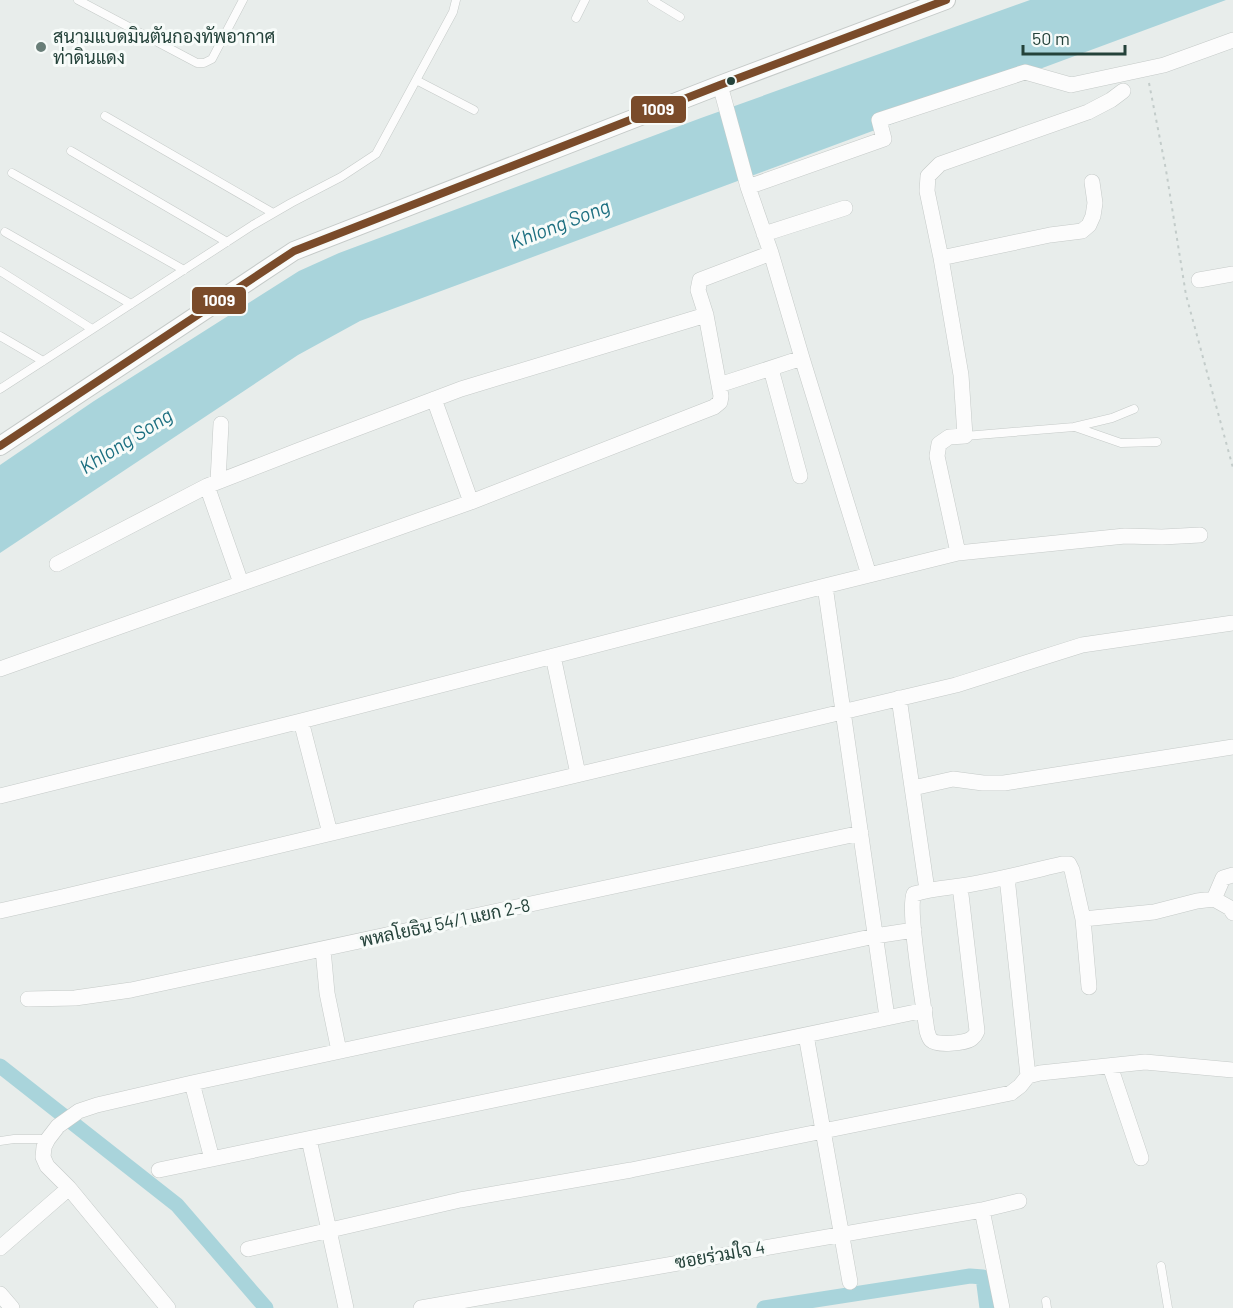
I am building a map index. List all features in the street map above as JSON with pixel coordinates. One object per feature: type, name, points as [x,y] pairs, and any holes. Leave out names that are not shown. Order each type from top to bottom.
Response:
[{"type":"street","points":[[0,446],[294,251],[722,93],[946,0]]},
{"type":"street","points":[[748,187],[884,139],[879,120],[1025,72],[1071,85],[1164,65],[1233,40]]},
{"type":"street","points":[[958,553],[937,456],[939,444],[949,437],[965,436],[961,375],[927,191],[928,176],[940,164],[1088,112],[1111,100],[1123,90]]},
{"type":"street","points":[[722,93],[743,171],[771,253],[869,575]]},
{"type":"street","points":[[941,258],[1050,235],[1082,231],[1089,225],[1093,216],[1095,203],[1092,182]]},
{"type":"street","points":[[764,234],[845,208]]},
{"type":"street","points":[[0,669],[471,502],[706,411],[720,402],[721,396],[706,315],[698,290],[700,280],[771,253]]},
{"type":"street","points":[[1199,280],[1233,274]]},
{"type":"street","points":[[57,564],[213,483],[472,386],[706,315]]},
{"type":"street","points":[[719,385],[802,358]]},
{"type":"street","points":[[771,369],[801,476]]},
{"type":"street","points":[[434,399],[471,502]]},
{"type":"street","points":[[221,424],[213,483],[242,583]]},
{"type":"street","points":[[0,796],[958,553],[1125,536],[1200,535]]},
{"type":"street","points":[[825,586],[887,1017]]},
{"type":"street","points":[[0,911],[956,685],[1082,645],[1233,623]]},
{"type":"street","points":[[553,656],[578,774]]},
{"type":"street","points":[[899,698],[927,890]]},
{"type":"street","points":[[301,721],[330,833]]},
{"type":"street","points":[[913,788],[953,779],[1004,783],[1233,747]]},
{"type":"street","name":"พหลโยธิน 54/1 แยก 2-8","points":[[28,999],[75,998],[131,990],[861,833]]},
{"type":"street","points":[[960,886],[977,1026],[975,1035],[967,1041],[944,1044],[933,1042],[929,1038],[914,930],[912,899],[914,894],[1069,864],[1083,919],[1089,987]]},
{"type":"street","points":[[1214,899],[1222,878],[1233,875]]},
{"type":"street","points":[[1007,877],[1028,1077]]},
{"type":"street","points":[[1083,919],[1154,912],[1214,899],[1230,908],[1233,913]]},
{"type":"street","points":[[168,1308],[69,1188],[48,1166],[43,1157],[48,1138],[58,1126],[79,1111],[192,1083],[339,1051],[876,936],[914,930]]},
{"type":"street","points":[[323,949],[328,1002],[339,1051]]},
{"type":"street","points":[[159,1170],[925,1010]]},
{"type":"street","points":[[806,1035],[850,1282]]},
{"type":"street","points":[[248,1249],[460,1200],[632,1170],[1011,1094],[1028,1077],[1040,1073],[1145,1062],[1233,1070]]},
{"type":"street","points":[[1110,1066],[1141,1158]]},
{"type":"street","points":[[192,1083],[212,1159]]},
{"type":"street","points":[[309,1139],[346,1308]]},
{"type":"street","points":[[0,1248],[69,1188]]},
{"type":"street","name":"ซอยร่วมใจ 4","points":[[421,1308],[982,1210],[1019,1201]]},
{"type":"street","points":[[982,1210],[1002,1308]]},
{"type":"street","points":[[0,1294],[12,1308]]},
{"type":"lane","points":[[78,0],[197,63],[204,63],[212,59],[243,0]]},
{"type":"lane","points":[[0,389],[273,213],[341,177],[376,154],[453,12],[456,0]]},
{"type":"lane","points":[[576,18],[585,0]]},
{"type":"lane","points":[[652,0],[680,17]]},
{"type":"lane","points":[[416,80],[474,110]]},
{"type":"lane","points":[[105,116],[273,213]]},
{"type":"lane","points":[[71,151],[227,242]]},
{"type":"lane","points":[[12,173],[184,270]]},
{"type":"lane","points":[[5,232],[131,304]]},
{"type":"lane","points":[[0,271],[92,329]]},
{"type":"lane","points":[[0,336],[43,361]]},
{"type":"lane","points":[[965,436],[1074,427],[1134,409]]},
{"type":"lane","points":[[1074,427],[1121,443],[1157,442]]},
{"type":"lane","points":[[0,1141],[48,1138]]},
{"type":"lane","points":[[1161,1266],[1168,1308]]},
{"type":"path","points":[[1146,69],[1166,170],[1186,295],[1233,468]]},
{"type":"water","name":"Khlong Song","points":[[1030,0],[1226,0],[360,321],[298,355],[0,553],[0,465],[94,401],[299,271],[339,253],[701,118]]},
{"type":"waterway","points":[[0,1066],[177,1205],[266,1308]]},
{"type":"waterway","points":[[764,1308],[970,1276],[983,1277],[987,1308]]},
{"type":"transit line","name":"1009","points":[[0,446],[294,251],[720,85],[946,0]]},
{"type":"place","name":"สนามแบดมินตันกองทัพอากาศ ท่าดินแดง","points":[[41,47]]}]
